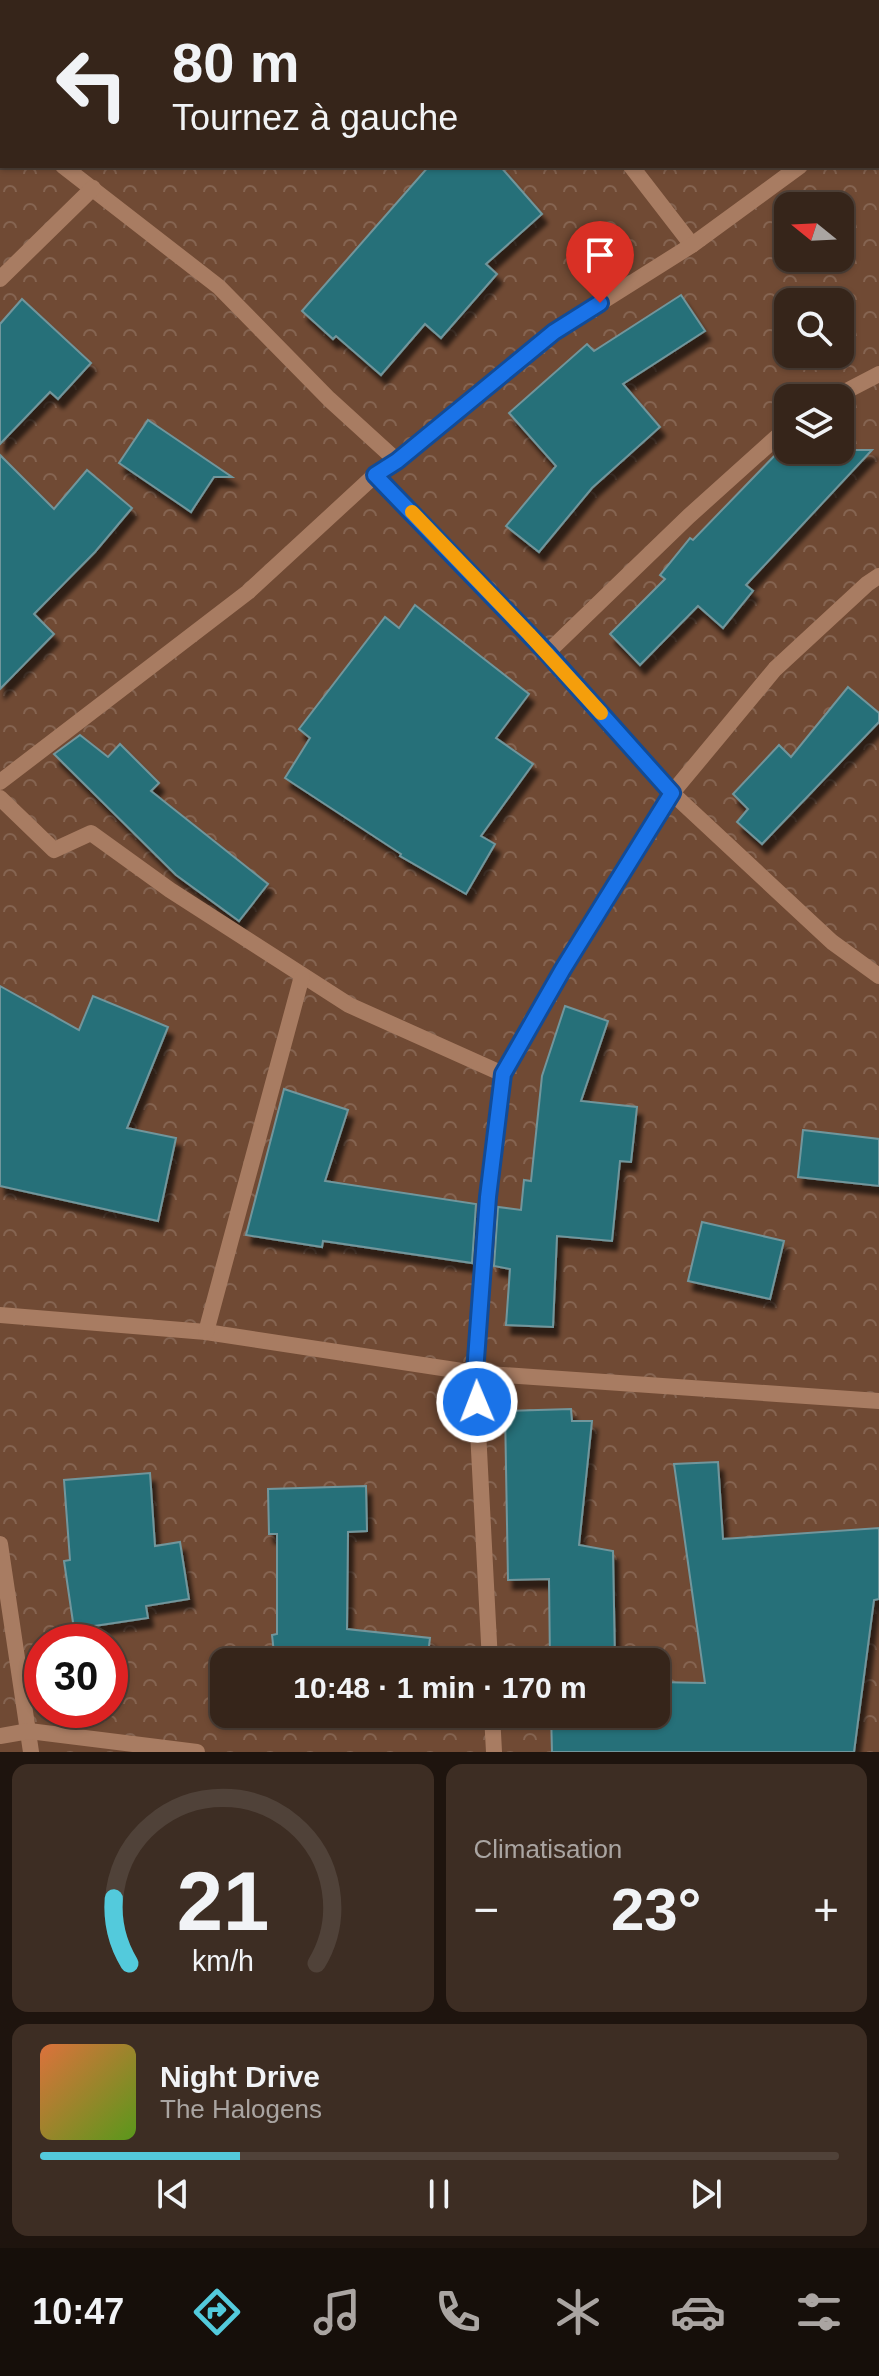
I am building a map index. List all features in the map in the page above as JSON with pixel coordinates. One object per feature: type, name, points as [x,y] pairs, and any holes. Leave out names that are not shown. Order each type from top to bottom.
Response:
[{"type":"street","points":[[66,168],[219,287],[329,399],[397,461]]},
{"type":"street","points":[[633,168],[692,245]]},
{"type":"street","points":[[0,782],[248,592],[375,475],[397,461],[554,332],[692,245],[797,168]]},
{"type":"street","points":[[0,279],[93,188]]},
{"type":"street","points":[[854,387],[879,374]]},
{"type":"street","points":[[547,653],[689,516],[774,440]]},
{"type":"street","points":[[375,475],[547,653],[672,793],[832,942],[879,976]]},
{"type":"street","points":[[489,1648],[475,1373],[488,1197],[503,1074],[563,969],[672,793],[775,669],[879,576]]},
{"type":"street","points":[[0,798],[54,850],[91,833],[170,890],[349,1005],[503,1074]]},
{"type":"street","points":[[206,1332],[302,976]]},
{"type":"street","points":[[0,1315],[206,1332],[475,1373],[879,1401]]},
{"type":"street","points":[[0,1544],[31,1752]]},
{"type":"street","points":[[493,1728],[494,1752]]},
{"type":"street","points":[[0,1736],[29,1731],[197,1752]]},
{"type":"green space","points":[[0,168],[879,168],[879,1752],[0,1752]]},
{"type":"building","points":[[427,168],[502,168],[542,214],[486,264],[497,274],[441,338],[425,324],[381,375],[302,311]]},
{"type":"building","points":[[681,295],[705,331],[623,384],[660,427],[592,488],[539,552],[506,526],[556,466],[509,413],[587,344],[594,351]]},
{"type":"building","points":[[22,299],[91,363],[58,399],[50,392],[0,444],[0,324]]},
{"type":"building","points":[[148,420],[232,477],[214,477],[191,512],[119,463]]},
{"type":"building","points":[[854,450],[872,450],[746,585],[753,591],[723,628],[698,606],[640,665],[610,634],[665,579],[660,575],[690,538],[693,540],[774,456],[774,464],[854,464]]},
{"type":"building","points":[[0,455],[54,509],[87,470],[132,508],[95,552],[34,614],[54,634],[0,689]]},
{"type":"building","points":[[415,605],[529,694],[496,738],[533,764],[481,836],[495,844],[466,894],[400,856],[285,778],[310,738],[299,729],[385,617],[399,628]]},
{"type":"building","points":[[848,687],[879,713],[879,722],[762,844],[737,822],[748,809],[733,794],[779,745],[791,757]]},
{"type":"building","points":[[80,735],[108,757],[120,744],[159,783],[151,791],[268,884],[239,921],[176,875],[54,754]]},
{"type":"building","points":[[0,986],[79,1030],[93,996],[168,1027],[127,1128],[176,1138],[158,1221],[0,1186]]},
{"type":"building","points":[[565,1006],[608,1021],[581,1101],[637,1107],[631,1162],[620,1161],[612,1241],[557,1236],[553,1327],[506,1325],[510,1269],[494,1266],[498,1207],[521,1210],[524,1180],[531,1181],[542,1076]]},
{"type":"building","points":[[284,1089],[348,1110],[325,1181],[476,1204],[472,1263],[323,1241],[322,1247],[246,1235]]},
{"type":"building","points":[[803,1130],[879,1139],[879,1186],[798,1177]]},
{"type":"building","points":[[702,1222],[784,1241],[770,1299],[688,1281]]},
{"type":"building","points":[[571,1409],[572,1421],[592,1421],[579,1545],[613,1551],[615,1648],[550,1648],[549,1579],[508,1580],[505,1411]]},
{"type":"building","points":[[718,1462],[723,1539],[879,1528],[879,1599],[874,1600],[854,1752],[552,1752],[551,1728],[670,1728],[670,1682],[705,1683],[674,1464]]},
{"type":"building","points":[[150,1473],[155,1546],[180,1542],[189,1599],[146,1606],[148,1618],[108,1624],[73,1624],[64,1561],[70,1560],[64,1480]]},
{"type":"building","points":[[366,1486],[367,1531],[348,1532],[347,1629],[430,1638],[429,1648],[273,1648],[272,1635],[277,1634],[277,1534],[269,1534],[268,1489]]},
{"type":"slow traffic","points":[[412,512],[601,713]]},
{"type":"route","points":[[477,1402],[475,1373],[488,1197],[503,1074],[563,969],[672,793],[547,653],[375,475],[397,461],[554,332],[600,303]]}]
